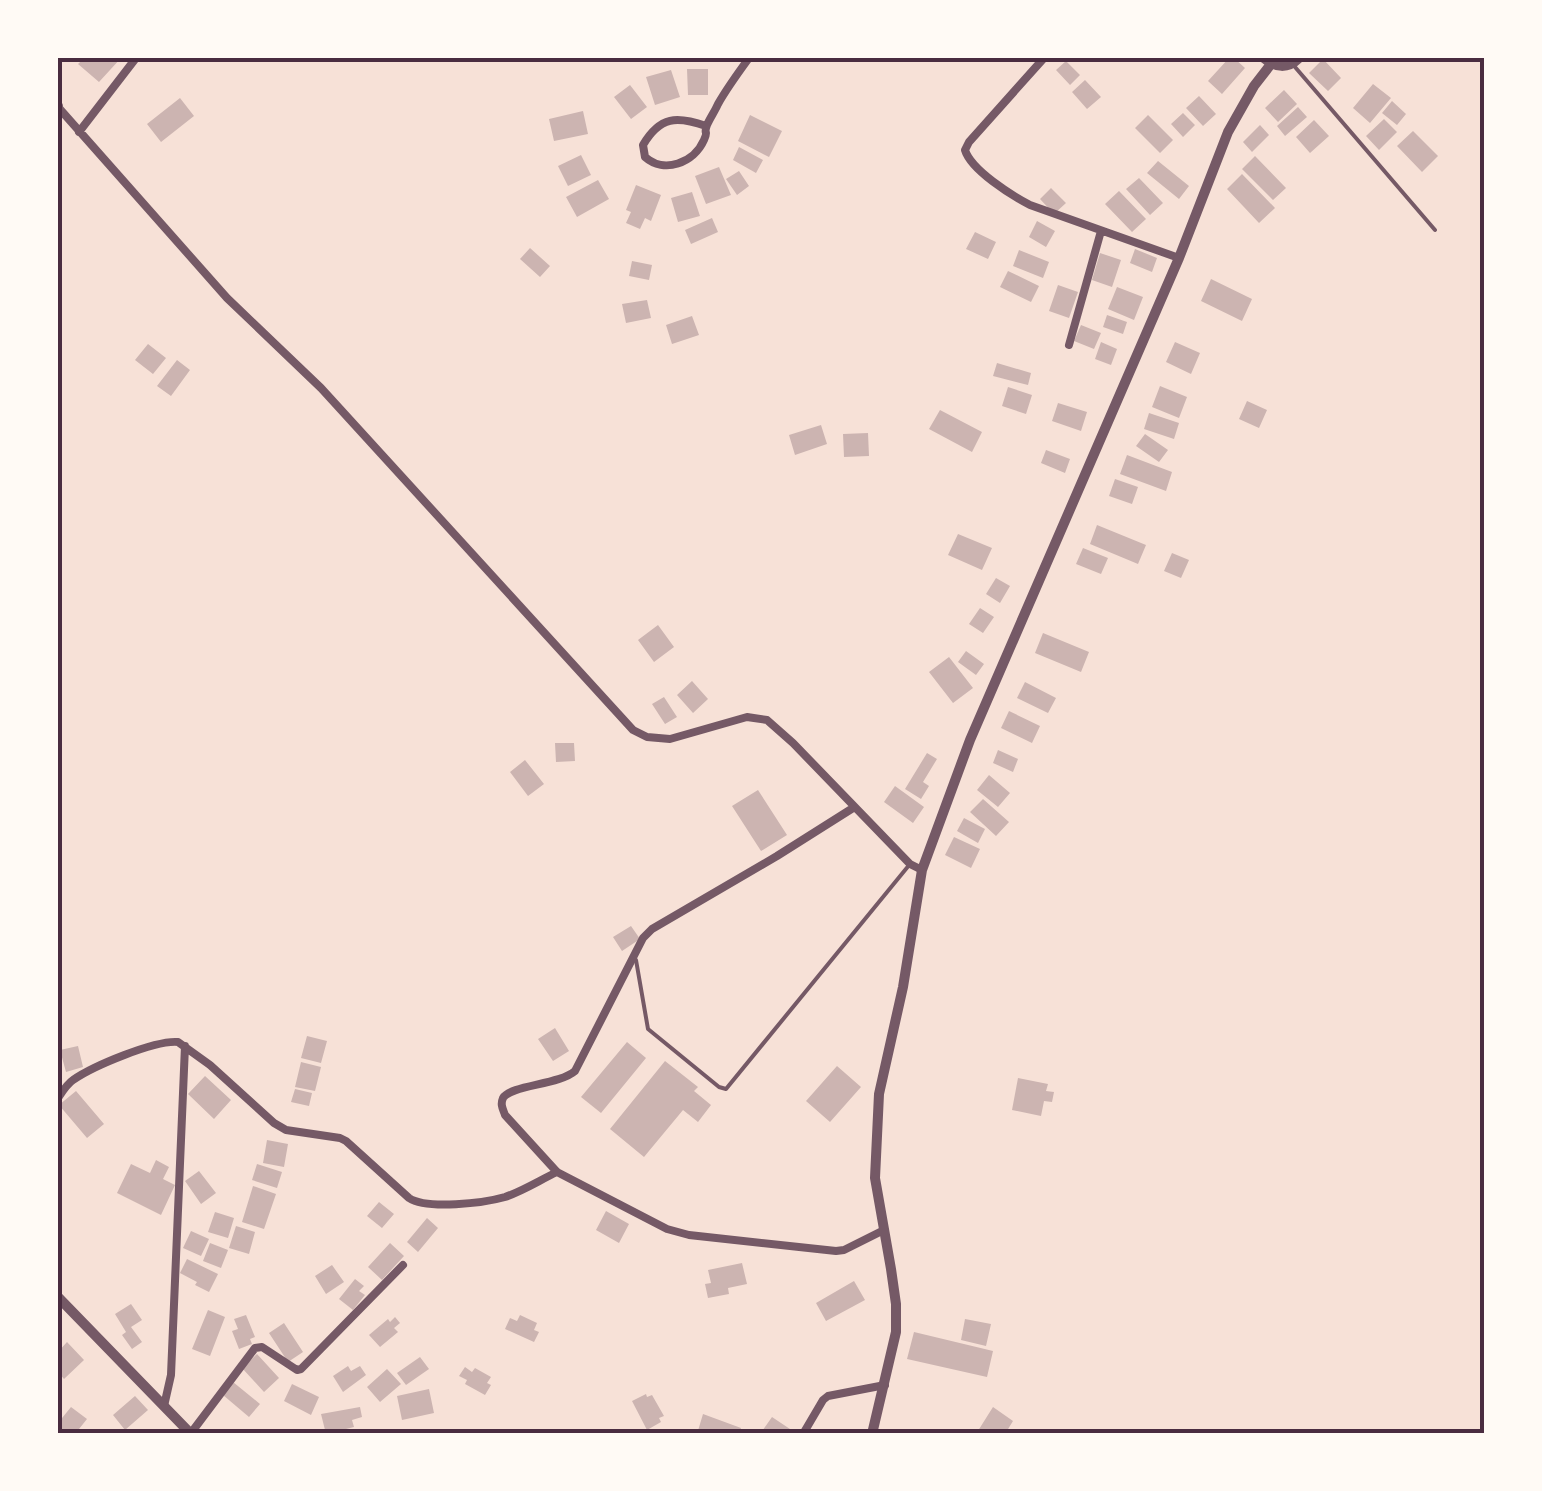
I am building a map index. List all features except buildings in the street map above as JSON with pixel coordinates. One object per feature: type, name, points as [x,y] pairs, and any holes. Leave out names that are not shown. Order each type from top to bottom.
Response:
[{"type":"street","points":[[79,132],[136,58]]},
{"type":"street","points":[[706,126],[682,118],[658,126],[643,145],[645,157],[666,167],[680,164],[699,148],[706,136],[706,126],[749,58]]},
{"type":"street","points":[[1044,58],[968,142],[966,154],[970,162],[1016,198],[1179,258]]},
{"type":"street","points":[[872,1434],[896,1332],[896,1304],[874,1178],[879,1094],[922,870],[977,723],[1179,258],[1228,132],[1268,61],[1284,66],[1296,61]]},
{"type":"street","points":[[58,107],[227,298],[322,388],[632,730],[670,739],[747,717],[766,720],[910,864],[922,870]]},
{"type":"street","points":[[1070,345],[1101,231]]},
{"type":"street","points":[[853,808],[656,926],[643,938],[575,1071],[560,1080],[514,1091],[504,1098],[502,1110],[557,1172],[666,1229],[836,1251],[884,1230]]},
{"type":"street","points":[[58,1098],[73,1080],[115,1059],[178,1042],[274,1122],[290,1132],[346,1140],[419,1204],[500,1198],[557,1172]]},
{"type":"street","points":[[164,1406],[171,1375],[184,1046]]},
{"type":"street","points":[[58,1297],[191,1433],[255,1348],[262,1347],[299,1370],[403,1264]]},
{"type":"street","points":[[803,1434],[828,1396],[885,1386]]},
{"type":"lane","points":[[1296,61],[1435,230]]},
{"type":"lane","points":[[635,955],[648,1028],[726,1089],[910,864]]}]
